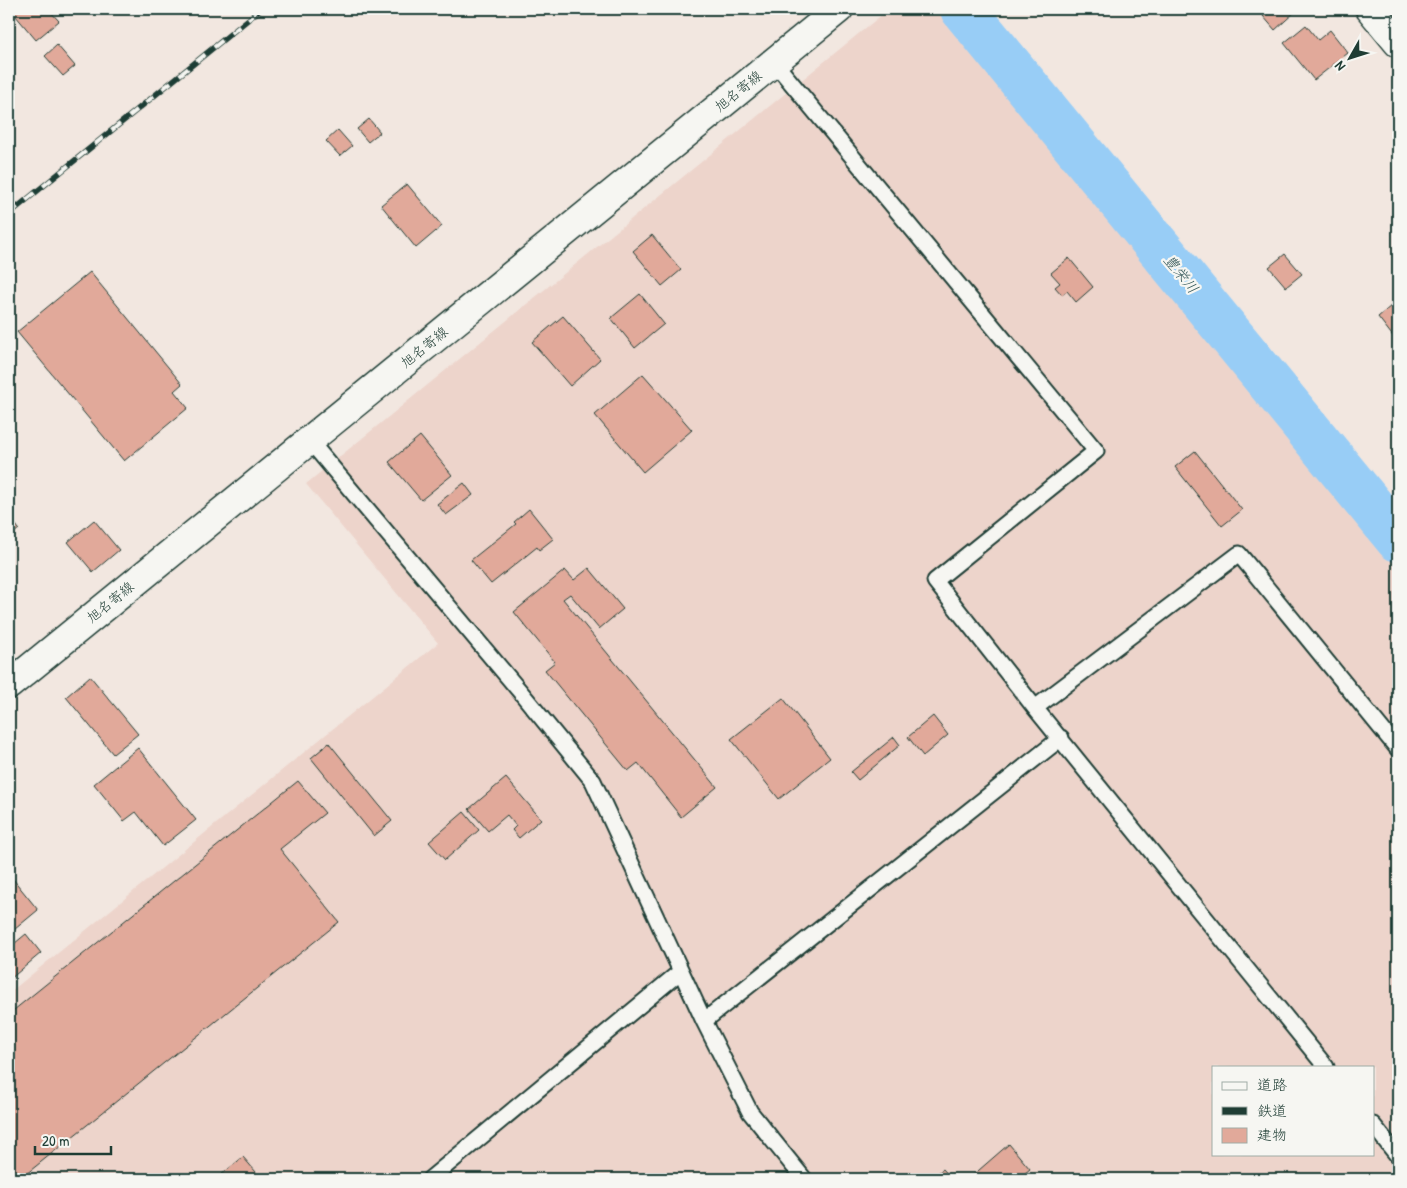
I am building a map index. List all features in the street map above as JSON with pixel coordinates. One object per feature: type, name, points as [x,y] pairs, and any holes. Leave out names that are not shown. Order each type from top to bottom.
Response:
[{"type":"main road","name":"旭名寄線","points":[[9,685],[839,9]]},
{"type":"main road","points":[[1370,9],[1398,43]]},
{"type":"lane","points":[[774,62],[1096,451],[935,581],[1035,708],[1325,1066]]},
{"type":"lane","points":[[310,440],[593,781],[704,1021],[750,1112],[804,1179]]},
{"type":"lane","points":[[1035,708],[1239,554],[1398,749]]},
{"type":"lane","points":[[704,1021],[1061,738]]},
{"type":"lane","points":[[430,1179],[681,971]]},
{"type":"lane","points":[[1374,1126],[1398,1156]]},
{"type":"shaded area","points":[[889,9],[945,9],[1398,562],[1398,1179],[9,1179],[9,993],[438,643],[306,484]]},
{"type":"building","points":[[10,9],[48,9],[59,21],[36,40]]},
{"type":"building","points":[[1271,9],[1294,9],[1296,11],[1275,30],[1263,16]]},
{"type":"building","points":[[1306,25],[1318,40],[1330,30],[1348,53],[1314,80],[1284,43]]},
{"type":"building","points":[[57,45],[75,66],[63,76],[45,56]]},
{"type":"building","points":[[369,119],[380,132],[368,142],[357,129]]},
{"type":"building","points":[[338,130],[352,146],[340,156],[326,141]]},
{"type":"building","points":[[407,184],[442,226],[416,248],[381,205]]},
{"type":"building","points":[[652,235],[681,270],[662,286],[633,251]]},
{"type":"building","points":[[1285,254],[1302,274],[1286,287],[1269,267]]},
{"type":"building","points":[[1069,258],[1093,287],[1076,302],[1067,291],[1062,295],[1055,287],[1060,283],[1051,273]]},
{"type":"building","points":[[90,272],[182,384],[174,391],[188,408],[124,461],[17,332]]},
{"type":"building","points":[[640,294],[664,324],[635,348],[611,318]]},
{"type":"building","points":[[1398,300],[1398,343],[1378,317]]},
{"type":"building","points":[[563,316],[600,359],[570,386],[532,342]]},
{"type":"building","points":[[643,374],[692,430],[643,472],[595,415]]},
{"type":"building","points":[[420,436],[452,475],[421,500],[389,462]]},
{"type":"building","points":[[1195,451],[1242,510],[1222,526],[1175,467]]},
{"type":"building","points":[[464,483],[473,495],[446,515],[437,504]]},
{"type":"building","points":[[529,509],[553,539],[539,550],[537,547],[491,584],[471,560],[516,524],[514,522]]},
{"type":"building","points":[[9,516],[19,529],[9,537]]},
{"type":"building","points":[[94,520],[119,550],[93,572],[68,542]]},
{"type":"building","points":[[589,568],[623,609],[599,629],[570,594],[563,599],[717,787],[681,817],[638,763],[628,771],[545,670],[555,662],[514,612],[565,570],[574,580]]},
{"type":"building","points":[[90,676],[138,734],[113,754],[66,697]]},
{"type":"building","points":[[783,698],[830,758],[779,799],[731,739]]},
{"type":"building","points":[[933,716],[948,735],[923,756],[908,737]]},
{"type":"building","points":[[894,737],[900,745],[858,780],[851,772]]},
{"type":"building","points":[[329,743],[392,821],[374,836],[311,758]]},
{"type":"building","points":[[138,748],[196,820],[163,846],[136,812],[124,821],[94,784]]},
{"type":"building","points":[[506,778],[541,819],[519,838],[512,830],[516,826],[507,815],[488,831],[469,809]]},
{"type":"building","points":[[298,781],[325,813],[280,849],[339,922],[20,1179],[9,1179],[9,1014]]},
{"type":"building","points":[[464,812],[479,830],[445,860],[429,842]]},
{"type":"building","points":[[9,874],[38,910],[9,934]]},
{"type":"building","points":[[26,934],[41,953],[9,980],[9,948]]},
{"type":"building","points":[[1009,1144],[1030,1169],[1018,1179],[974,1179],[971,1177]]},
{"type":"building","points":[[243,1157],[262,1179],[216,1179]]},
{"type":"building","points":[[943,1169],[952,1179],[931,1179]]},
{"type":"waterway","name":"豊栄川","points":[[963,9],[1398,539]]},
{"type":"railway","points":[[9,214],[261,9]]}]
